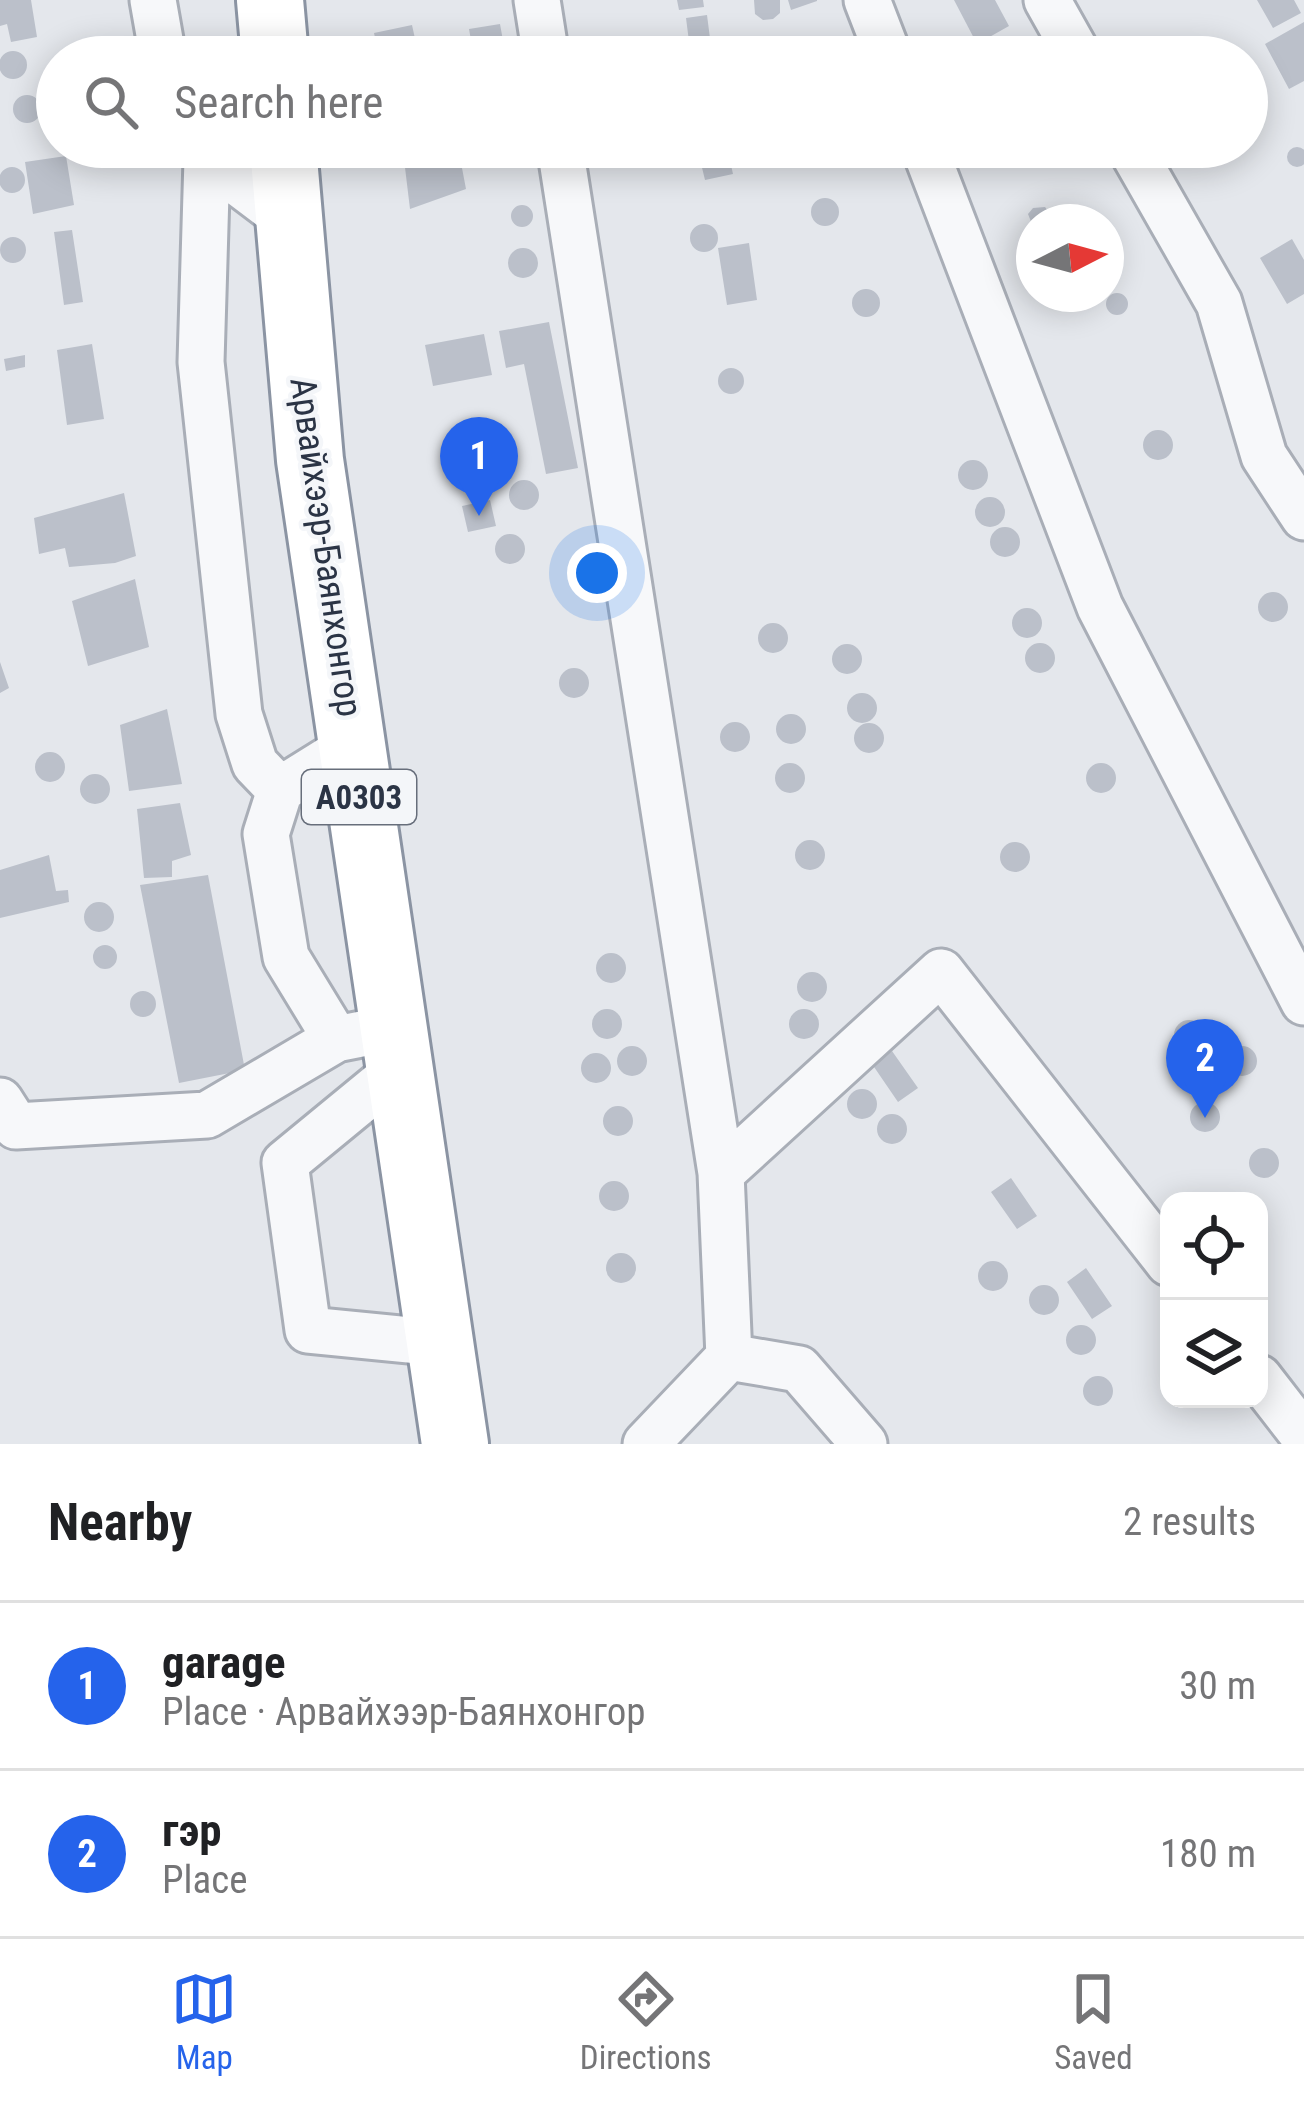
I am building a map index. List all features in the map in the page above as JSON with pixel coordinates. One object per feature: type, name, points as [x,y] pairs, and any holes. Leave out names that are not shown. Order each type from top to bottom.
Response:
[{"type":"highway","points":[[270,0],[273,36]]},
{"type":"highway","name":"Арвайхээр-Баянхонгор","points":[[285,168],[310,460],[352,745],[375,1046],[440,1343],[455,1444]]},
{"type":"street","points":[[153,0],[159,36]]},
{"type":"street","points":[[537,0],[543,36]]},
{"type":"street","points":[[867,0],[881,36]]},
{"type":"street","points":[[1047,0],[1067,36]]},
{"type":"street","points":[[202,168],[201,362],[238,714],[255,764],[280,790]]},
{"type":"street","points":[[221,168],[289,221]]},
{"type":"street","points":[[563,168],[721,1173],[729,1357],[646,1444]]},
{"type":"street","points":[[932,168],[1100,607],[1304,1002]]},
{"type":"street","points":[[1142,168],[1219,303],[1264,456],[1304,517]]},
{"type":"street","points":[[352,745],[280,790],[266,834],[286,957],[375,1046]]},
{"type":"street","points":[[721,1173],[941,972],[1160,1252]]},
{"type":"street","points":[[0,1101],[16,1126],[207,1115],[375,1046]]},
{"type":"street","points":[[375,1046],[285,1163],[308,1330],[440,1343]]},
{"type":"street","points":[[729,1357],[799,1369],[864,1444]]},
{"type":"street","points":[[1268,1390],[1304,1436]]},
{"type":"building","points":[[0,0],[31,0],[36,37],[11,42],[7,24],[0,26]]},
{"type":"building","points":[[677,0],[703,0],[704,7],[679,10]]},
{"type":"building","points":[[754,0],[780,0],[780,13],[763,20],[755,14]]},
{"type":"building","points":[[788,0],[817,0],[817,1],[791,10]]},
{"type":"building","points":[[954,0],[995,0],[1009,26],[991,36],[973,36]]},
{"type":"building","points":[[1257,0],[1294,0],[1301,13],[1273,28]]},
{"type":"building","points":[[707,15],[710,36],[688,36],[686,18]]},
{"type":"building","points":[[1304,22],[1304,81],[1289,89],[1268,42]]},
{"type":"building","points":[[500,24],[502,36],[470,36],[469,29]]},
{"type":"building","points":[[412,25],[414,36],[375,36]]},
{"type":"building","points":[[13,51],[23,55],[27,65],[23,75],[13,79],[3,75],[-1,65],[3,55]]},
{"type":"building","points":[[22,96],[32,96],[36,120],[22,122],[14,114],[14,104]]},
{"type":"building","points":[[1290,150],[1304,150],[1304,164],[1290,164]]},
{"type":"building","points":[[36,160],[36,168],[68,168],[74,205],[33,214],[25,162]]},
{"type":"building","points":[[12,167],[25,180],[12,193],[-1,180]]},
{"type":"building","points":[[405,168],[462,168],[466,189],[410,209]]},
{"type":"building","points":[[702,168],[732,168],[733,174],[705,180]]},
{"type":"building","points":[[825,198],[835,202],[839,212],[835,222],[825,226],[815,222],[811,212],[815,202]]},
{"type":"building","points":[[522,205],[533,216],[522,227],[511,216]]},
{"type":"building","points":[[704,224],[714,228],[718,238],[714,248],[704,252],[694,248],[690,238],[694,228]]},
{"type":"building","points":[[72,230],[83,302],[64,305],[54,232]]},
{"type":"building","points":[[13,237],[26,250],[13,263],[0,250]]},
{"type":"building","points":[[1292,239],[1304,260],[1304,294],[1287,304],[1260,258]]},
{"type":"building","points":[[749,243],[757,300],[727,305],[718,248]]},
{"type":"building","points":[[523,248],[538,263],[523,278],[508,263]]},
{"type":"building","points":[[866,289],[876,293],[880,303],[876,313],[866,317],[856,313],[852,303],[856,293]]},
{"type":"building","points":[[549,322],[578,468],[546,474],[524,364],[506,368],[499,331]]},
{"type":"building","points":[[484,334],[492,375],[433,386],[425,345]]},
{"type":"building","points":[[92,344],[104,419],[67,425],[57,350]]},
{"type":"building","points":[[25,355],[25,367],[6,371],[4,359]]},
{"type":"building","points":[[731,368],[744,381],[731,394],[718,381]]},
{"type":"building","points":[[1158,430],[1173,445],[1158,460],[1143,445]]},
{"type":"building","points":[[973,460],[988,475],[973,490],[958,475]]},
{"type":"building","points":[[524,480],[535,484],[539,495],[535,506],[524,510],[513,506],[509,495],[513,484]]},
{"type":"building","points":[[124,493],[136,556],[69,567],[65,548],[39,554],[34,518]]},
{"type":"building","points":[[990,497],[1005,512],[990,527],[975,512]]},
{"type":"building","points":[[490,500],[496,526],[468,532],[462,506]]},
{"type":"building","points":[[1005,527],[1020,542],[1005,557],[990,542]]},
{"type":"building","points":[[510,534],[525,549],[510,564],[495,549]]},
{"type":"building","points":[[135,579],[149,647],[88,666],[72,601]]},
{"type":"building","points":[[1273,592],[1288,607],[1273,622],[1258,607]]},
{"type":"building","points":[[1027,608],[1042,623],[1027,638],[1012,623]]},
{"type":"building","points":[[773,623],[788,638],[773,653],[758,638]]},
{"type":"building","points":[[1040,643],[1055,658],[1040,673],[1025,658]]},
{"type":"building","points":[[847,644],[862,659],[847,674],[832,659]]},
{"type":"building","points":[[0,662],[9,688],[0,693]]},
{"type":"building","points":[[574,668],[589,683],[574,698],[559,683]]},
{"type":"building","points":[[862,693],[877,708],[862,723],[847,708]]},
{"type":"building","points":[[167,709],[182,784],[129,791],[120,725]]},
{"type":"building","points":[[791,714],[806,729],[791,744],[776,729]]},
{"type":"building","points":[[735,722],[750,737],[735,752],[720,737]]},
{"type":"building","points":[[869,723],[884,738],[869,753],[854,738]]},
{"type":"building","points":[[50,752],[61,756],[65,767],[61,778],[50,782],[39,778],[35,767],[39,756]]},
{"type":"building","points":[[790,763],[805,778],[790,793],[775,778]]},
{"type":"building","points":[[1101,763],[1116,778],[1101,793],[1086,778]]},
{"type":"building","points":[[95,774],[106,778],[110,789],[106,800],[95,804],[84,800],[80,789],[84,778]]},
{"type":"building","points":[[180,803],[191,855],[172,861],[172,877],[144,878],[137,809]]},
{"type":"building","points":[[810,840],[825,855],[810,870],[795,855]]},
{"type":"building","points":[[1015,842],[1030,857],[1015,872],[1000,857]]},
{"type":"building","points":[[49,855],[56,891],[68,890],[69,902],[0,918],[0,870]]},
{"type":"building","points":[[208,875],[245,1070],[179,1083],[140,885]]},
{"type":"building","points":[[99,902],[114,917],[99,932],[84,917]]},
{"type":"building","points":[[105,945],[114,948],[114,966],[105,969],[96,966],[93,957],[96,948]]},
{"type":"building","points":[[611,953],[626,968],[611,983],[596,968]]},
{"type":"building","points":[[812,972],[827,987],[812,1002],[797,987]]},
{"type":"building","points":[[143,991],[156,1004],[143,1017],[130,1004]]},
{"type":"building","points":[[607,1009],[622,1024],[607,1039],[592,1024]]},
{"type":"building","points":[[804,1009],[819,1024],[804,1039],[789,1024]]},
{"type":"building","points":[[1189,1020],[1204,1035],[1189,1050],[1174,1035]]},
{"type":"building","points":[[632,1046],[647,1061],[632,1076],[617,1061]]},
{"type":"building","points":[[1242,1046],[1257,1061],[1242,1076],[1227,1061]]},
{"type":"building","points":[[892,1051],[918,1088],[898,1102],[872,1064]]},
{"type":"building","points":[[596,1053],[611,1068],[596,1083],[581,1068]]},
{"type":"building","points":[[862,1089],[877,1104],[862,1119],[847,1104]]},
{"type":"building","points":[[1205,1102],[1220,1117],[1205,1132],[1190,1117]]},
{"type":"building","points":[[618,1106],[633,1121],[618,1136],[603,1121]]},
{"type":"building","points":[[892,1114],[907,1129],[892,1144],[877,1129]]},
{"type":"building","points":[[1264,1148],[1279,1163],[1264,1178],[1249,1163]]},
{"type":"building","points":[[1011,1178],[1037,1216],[1017,1229],[991,1192]]},
{"type":"building","points":[[614,1181],[629,1196],[614,1211],[599,1196]]},
{"type":"building","points":[[621,1253],[636,1268],[621,1283],[606,1268]]},
{"type":"building","points":[[993,1261],[1008,1276],[993,1291],[978,1276]]},
{"type":"building","points":[[1086,1268],[1112,1306],[1092,1319],[1067,1282]]},
{"type":"building","points":[[1044,1285],[1059,1300],[1044,1315],[1029,1300]]},
{"type":"building","points":[[1081,1325],[1096,1340],[1081,1355],[1066,1340]]},
{"type":"building","points":[[1098,1376],[1113,1391],[1098,1406],[1083,1391]]},
{"type":"place","name":"garage","points":[[479,516]]},
{"type":"place","name":"гэр","points":[[1205,1118]]}]
